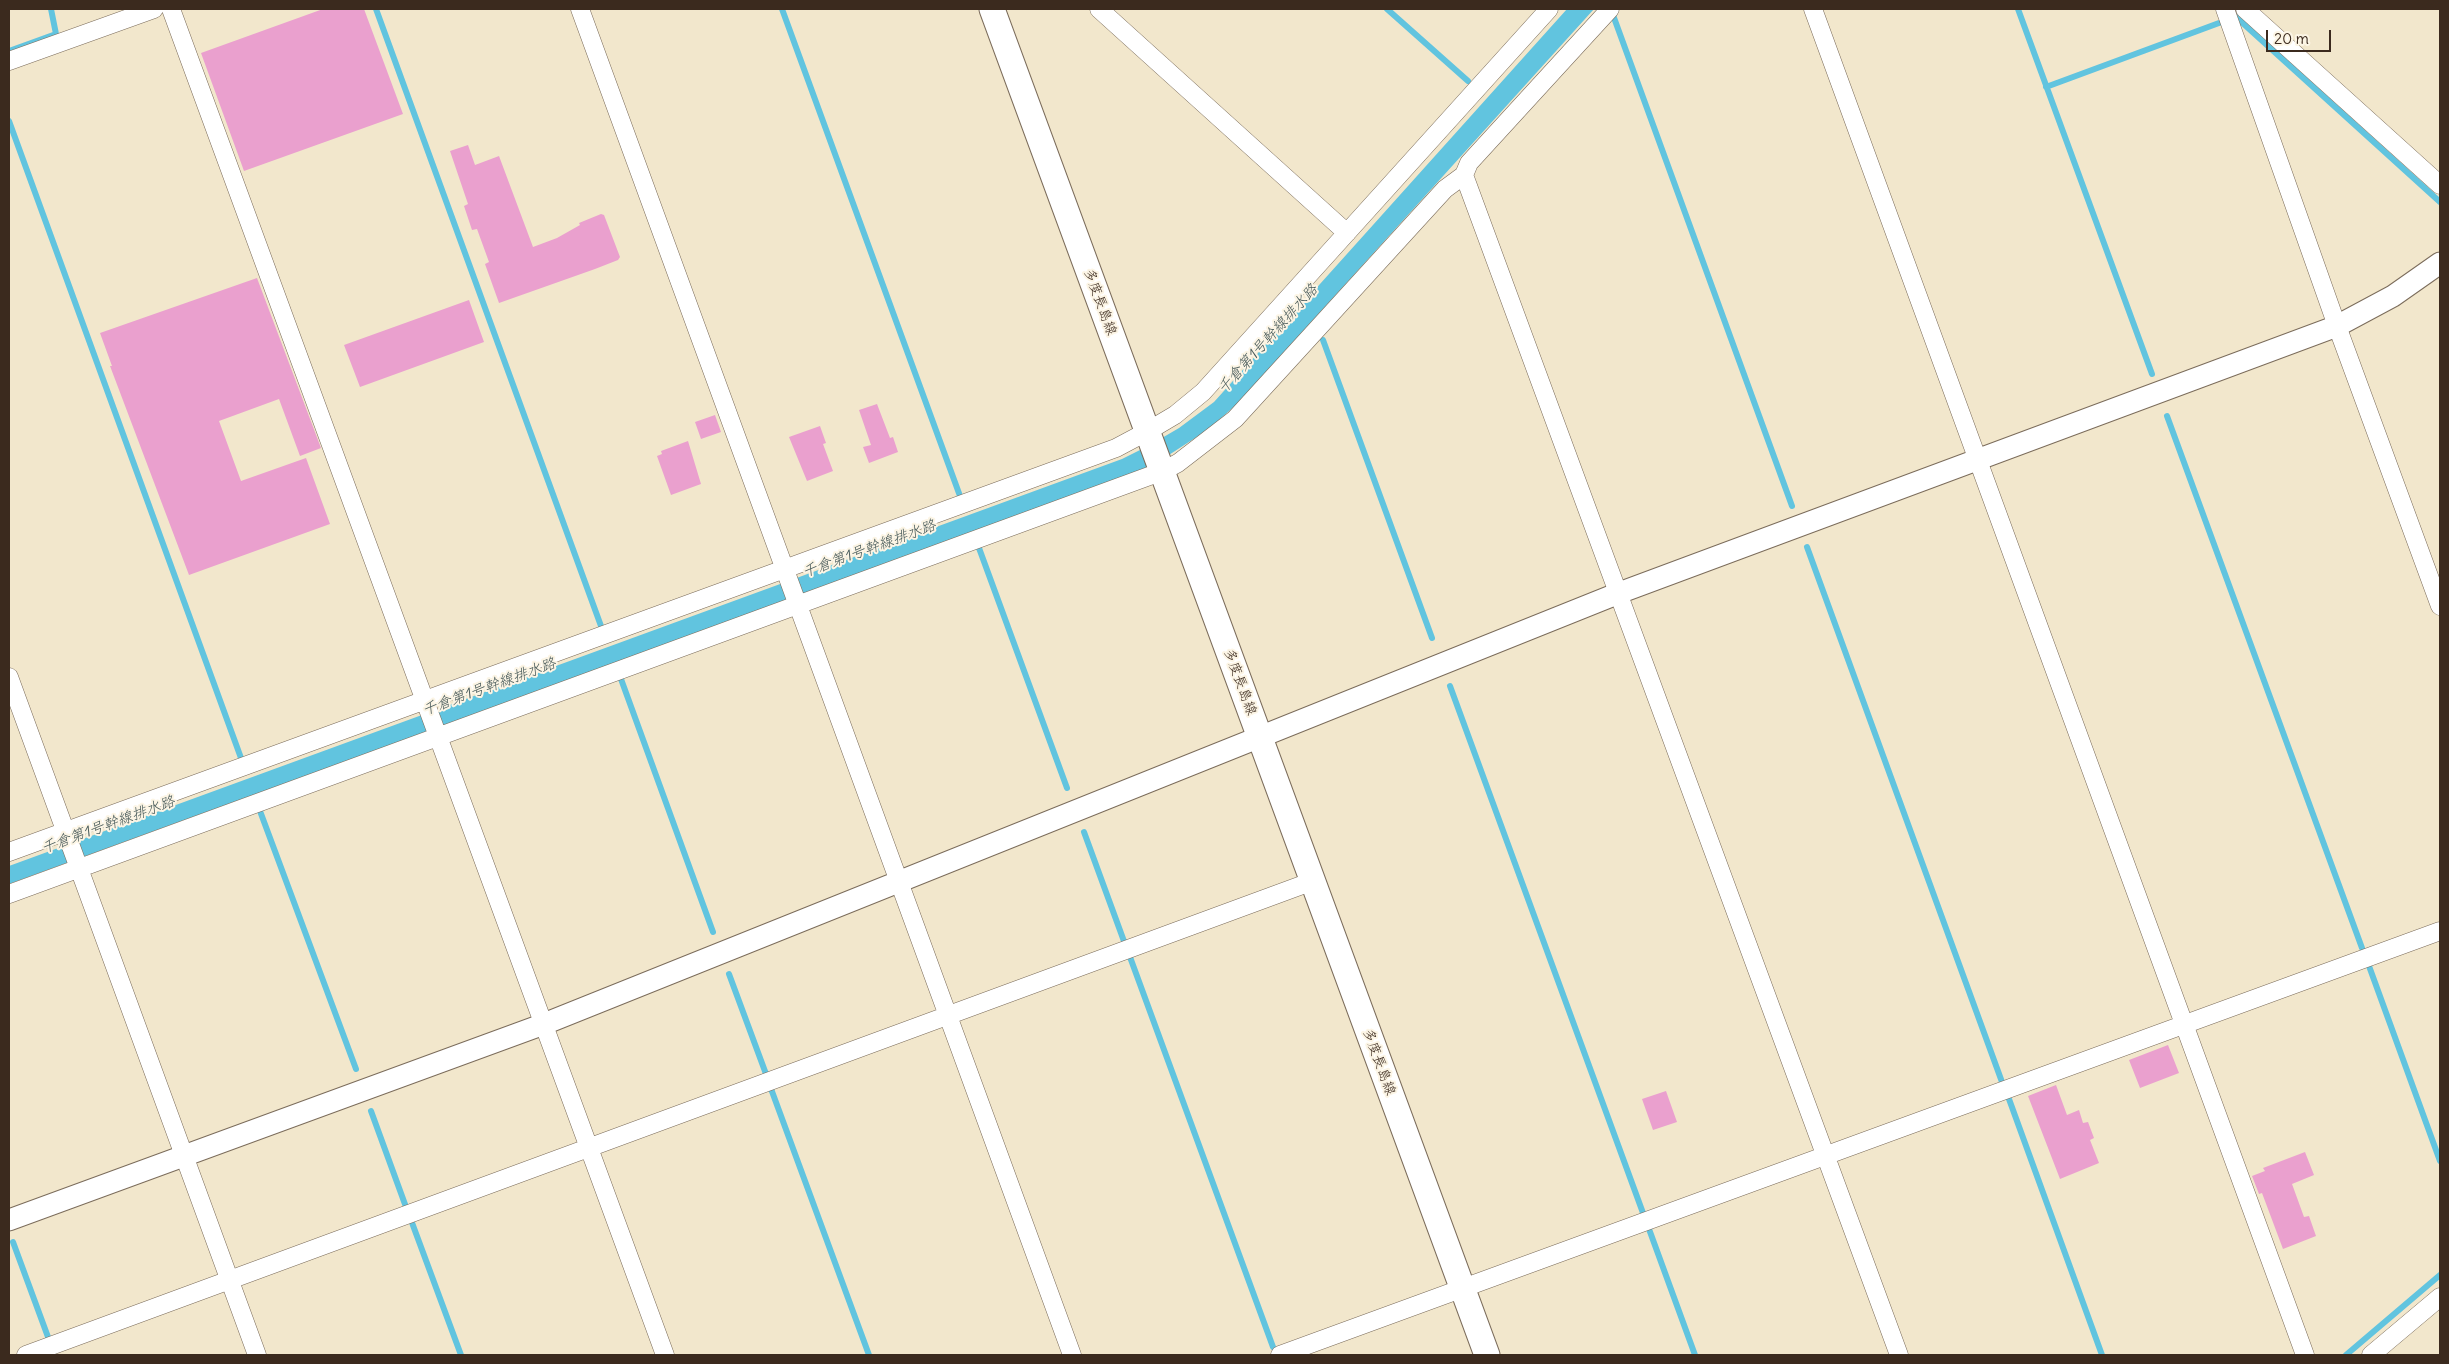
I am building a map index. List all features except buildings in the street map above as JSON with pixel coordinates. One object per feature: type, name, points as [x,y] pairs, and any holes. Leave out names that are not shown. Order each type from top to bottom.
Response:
[{"type":"main road","name":"多度長島線","points":[[992,9],[1486,1355]]},
{"type":"street","points":[[9,61],[154,9]]},
{"type":"street","points":[[171,9],[665,1355]]},
{"type":"street","points":[[580,9],[1072,1355]]},
{"type":"street","points":[[1099,9],[1347,233]]},
{"type":"street","points":[[9,852],[66,834],[787,572],[1149,434],[1175,416],[1203,392],[1549,9]]},
{"type":"street","points":[[9,894],[1185,458],[1235,419],[1445,189],[1464,175],[1469,163],[1610,9]]},
{"type":"street","points":[[1813,9],[2305,1355]]},
{"type":"street","points":[[2225,9],[2337,326],[2440,606]]},
{"type":"street","points":[[2245,9],[2440,185]]},
{"type":"street","points":[[1464,175],[1899,1355]]},
{"type":"street","points":[[9,1220],[544,1024],[1619,593],[2337,326],[2393,296],[2440,263]]},
{"type":"street","points":[[9,677],[257,1355]]},
{"type":"street","points":[[26,1355],[1313,881]]},
{"type":"street","points":[[1280,1355],[1825,1154],[2185,1026],[2440,931]]},
{"type":"street","points":[[2371,1355],[2440,1297]]},
{"type":"water","points":[[1567,9],[1594,9],[1238,403],[1209,429],[1158,462],[1130,475],[9,884],[9,866],[1122,459],[1150,445],[1179,428],[1214,402]]},
{"type":"waterway","points":[[9,51],[56,34],[51,9]]},
{"type":"waterway","points":[[376,9],[601,626]]},
{"type":"waterway","points":[[782,9],[960,496]]},
{"type":"waterway","points":[[1387,9],[1468,81]]},
{"type":"waterway","points":[[2018,9],[2152,374]]},
{"type":"waterway","points":[[1613,15],[1792,506]]},
{"type":"waterway","points":[[2236,17],[2440,202]]},
{"type":"waterway","points":[[2046,87],[2219,23]]},
{"type":"waterway","points":[[9,121],[241,758]]},
{"type":"waterway","points":[[1323,340],[1432,638]]},
{"type":"waterway","points":[[2167,416],[2362,948]]},
{"type":"waterway","points":[[1807,547],[2002,1082]]},
{"type":"waterway","points":[[979,548],[1067,788]]},
{"type":"waterway","points":[[621,679],[713,932]]},
{"type":"waterway","points":[[1450,686],[1643,1213]]},
{"type":"waterway","points":[[260,811],[356,1069]]},
{"type":"waterway","points":[[1084,832],[1125,944]]},
{"type":"waterway","points":[[1130,957],[1273,1347]]},
{"type":"waterway","points":[[2369,966],[2440,1161]]},
{"type":"waterway","points":[[729,974],[766,1074]]},
{"type":"waterway","points":[[770,1086],[869,1355]]},
{"type":"waterway","points":[[2009,1099],[2102,1355]]},
{"type":"waterway","points":[[371,1111],[406,1207]]},
{"type":"waterway","points":[[411,1220],[461,1355]]},
{"type":"waterway","points":[[1649,1229],[1695,1355]]},
{"type":"waterway","points":[[13,1242],[48,1337]]},
{"type":"waterway","points":[[2346,1355],[2440,1275]]},
{"type":"water label","name":"千倉第1号幹線排水路","points":[[1268,339]]},
{"type":"water label","name":"千倉第1号幹線排水路","points":[[869,549]]},
{"type":"water label","name":"千倉第1号幹線排水路","points":[[489,687]]},
{"type":"water label","name":"千倉第1号幹線排水路","points":[[108,825]]}]
